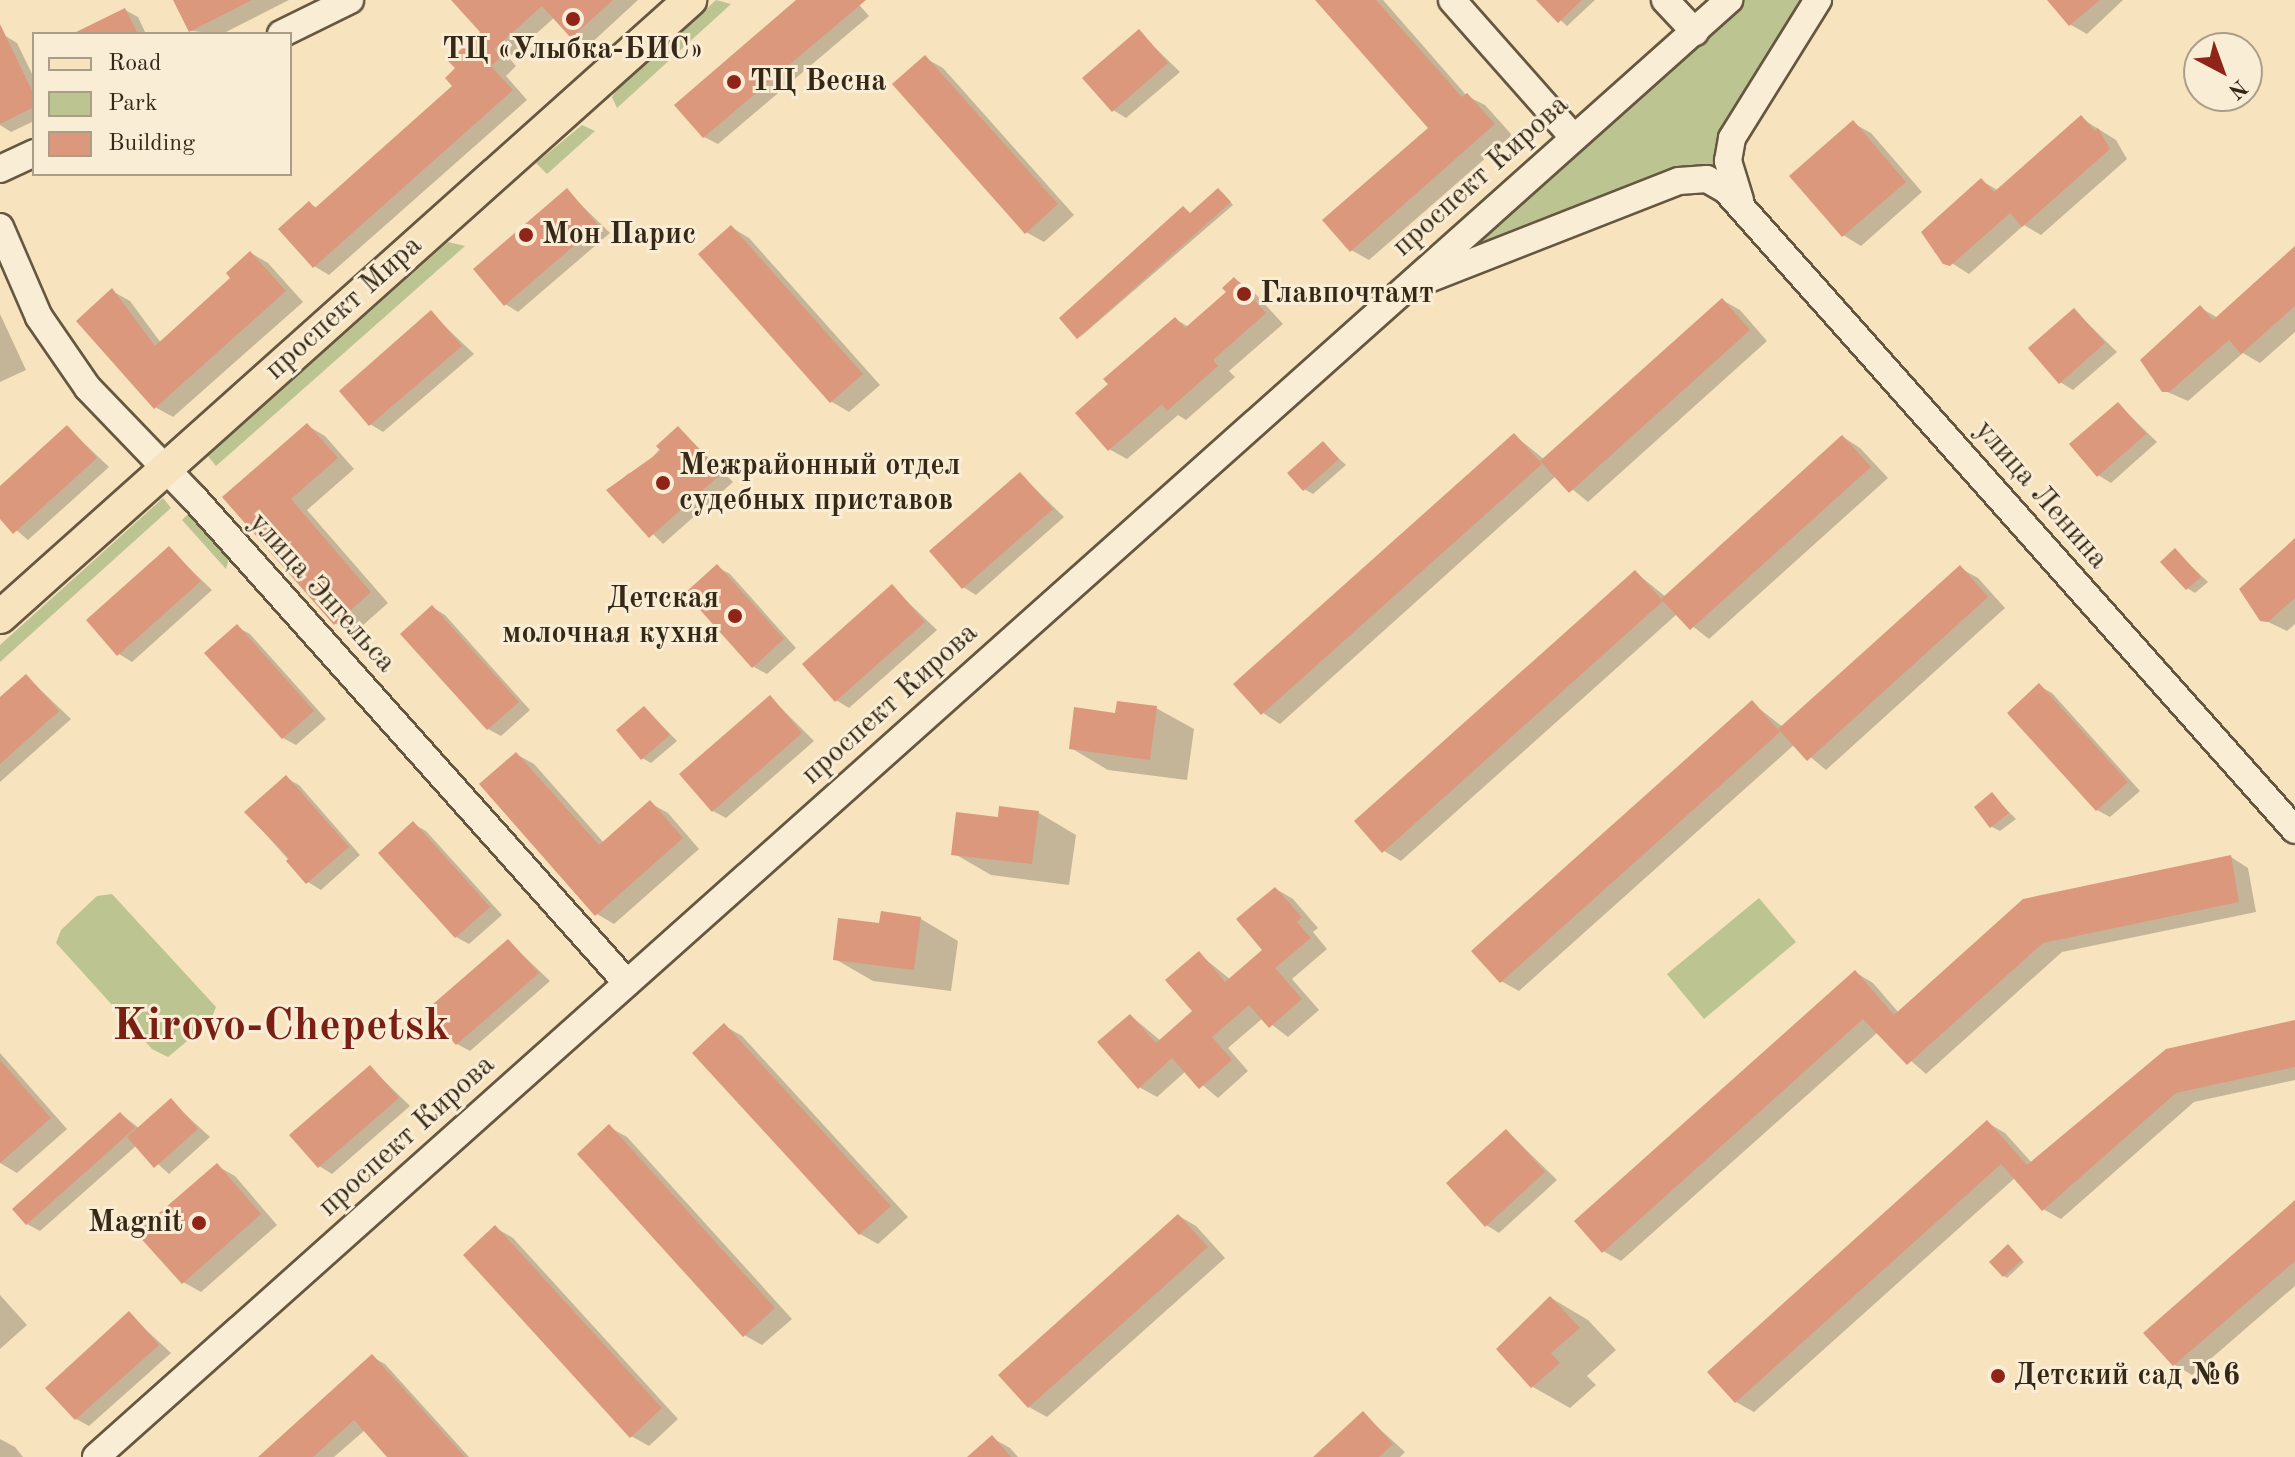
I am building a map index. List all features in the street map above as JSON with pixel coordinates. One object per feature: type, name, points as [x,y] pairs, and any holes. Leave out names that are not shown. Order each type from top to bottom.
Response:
[{"type":"main road","name":"проспект Мира","points":[[0,617],[678,4]]},
{"type":"street","points":[[285,32],[350,0]]},
{"type":"street","points":[[1452,0],[1573,137]]},
{"type":"street","points":[[1665,0],[1695,32]]},
{"type":"street","name":"проспект Кирова","points":[[96,1457],[1729,0]]},
{"type":"street","points":[[1740,200],[1728,161],[1732,138],[1818,0]]},
{"type":"street","points":[[0,169],[32,154]]},
{"type":"street","points":[[1402,290],[1679,181],[1707,179],[1740,200]]},
{"type":"street","name":"улица Ленина","points":[[1740,200],[2295,830]]},
{"type":"street","name":"улица Энгельса","points":[[0,227],[62,354],[627,983]]},
{"type":"green space","points":[[716,0],[731,4],[617,108],[612,97],[616,91]]},
{"type":"green space","points":[[1730,0],[1817,0],[1728,161],[1707,179],[1402,290]]},
{"type":"green space","points":[[582,125],[595,131],[547,174],[536,163]]},
{"type":"green space","points":[[448,242],[465,246],[216,466],[208,456]]},
{"type":"green space","points":[[163,498],[171,508],[0,662],[0,645]]},
{"type":"green space","points":[[191,511],[230,555],[226,569],[182,520]]},
{"type":"green space","points":[[112,894],[216,1007],[210,1022],[168,1057],[152,1049],[56,943],[61,930],[97,896]]},
{"type":"green space","points":[[1759,898],[1796,942],[1704,1019],[1667,974]]},
{"type":"building","points":[[173,0],[252,0],[189,32]]},
{"type":"building","points":[[451,0],[613,0],[571,38],[542,6],[494,49],[501,57],[491,66],[513,90],[313,268],[278,229],[309,201],[315,208],[452,86],[445,78],[455,68],[448,61],[480,32]]},
{"type":"building","name":"ТЦ Весна","points":[[796,0],[866,0],[703,138],[674,105]]},
{"type":"building","points":[[1315,0],[1376,0],[1462,97],[1467,93],[1495,124],[1350,252],[1322,220],[1428,128]]},
{"type":"building","points":[[1536,0],[1582,0],[1558,23]]},
{"type":"building","points":[[2047,0],[2100,0],[2069,26]]},
{"type":"building","points":[[125,8],[137,32],[76,32]]},
{"type":"building","points":[[0,24],[32,91],[32,108],[0,124]]},
{"type":"building","points":[[1139,29],[1168,63],[1112,112],[1082,78]]},
{"type":"building","points":[[925,55],[1058,204],[1025,234],[892,84]]},
{"type":"building","points":[[2081,115],[2095,131],[2098,128],[2110,149],[2022,227],[2010,213],[1950,266],[1943,264],[1921,232],[1981,178],[1994,192]]},
{"type":"building","points":[[1853,120],[1906,182],[1842,237],[1789,176]]},
{"type":"building","points":[[567,188],[598,225],[504,306],[473,269]]},
{"type":"building","points":[[1218,188],[1231,202],[1077,339],[1059,318],[1183,206],[1190,213]]},
{"type":"building","points":[[731,225],[863,374],[830,403],[698,254]]},
{"type":"building","points":[[2295,246],[2295,306],[2241,354],[2229,340],[2169,392],[2162,392],[2140,360],[2200,305],[2213,320]]},
{"type":"building","points":[[250,251],[286,291],[154,409],[76,321],[112,288],[155,346],[230,278],[226,273]]},
{"type":"building","points":[[1234,277],[1266,313],[1213,360],[1218,366],[1167,411],[1162,404],[1108,451],[1075,413],[1108,384],[1103,379],[1175,317],[1185,328],[1226,292],[1222,288]]},
{"type":"building","points":[[1722,298],[1750,330],[1569,493],[1540,461]]},
{"type":"building","points":[[2074,308],[2105,343],[2059,384],[2028,348]]},
{"type":"building","points":[[431,310],[462,346],[369,426],[339,391]]},
{"type":"building","points":[[2118,402],[2146,434],[2097,477],[2069,444]]},
{"type":"building","points":[[307,423],[338,458],[291,499],[371,592],[334,625],[222,497]]},
{"type":"building","points":[[67,425],[97,458],[13,534],[0,519],[0,486]]},
{"type":"building","name":"Межрайонный отдел судебных приставов","points":[[678,426],[721,474],[649,538],[606,490],[661,451],[656,446]]},
{"type":"building","points":[[1514,433],[1542,464],[1261,715],[1233,684]]},
{"type":"building","points":[[1842,435],[1871,467],[1690,630],[1661,599]]},
{"type":"building","points":[[1323,441],[1339,459],[1303,491],[1287,473]]},
{"type":"building","points":[[1020,472],[1053,509],[962,589],[929,551]]},
{"type":"building","points":[[2295,538],[2295,598],[2268,622],[2260,621],[2239,589]]},
{"type":"building","points":[[169,546],[201,581],[117,656],[86,620]]},
{"type":"building","points":[[2175,548],[2201,577],[2186,590],[2160,562]]},
{"type":"building","name":"Детская молочная кухня","points":[[717,564],[784,639],[752,668],[685,593]]},
{"type":"building","points":[[1960,565],[1988,597],[1807,761],[1778,729]]},
{"type":"building","points":[[1635,570],[1663,601],[1382,853],[1354,821]]},
{"type":"building","points":[[892,584],[925,622],[835,702],[802,664]]},
{"type":"building","points":[[432,605],[519,702],[487,730],[400,634]]},
{"type":"building","points":[[237,624],[314,711],[282,739],[204,653]]},
{"type":"building","points":[[26,674],[59,711],[0,764],[0,697]]},
{"type":"building","points":[[2039,683],[2128,782],[2096,811],[2007,713]]},
{"type":"building","points":[[770,695],[802,733],[712,812],[679,774]]},
{"type":"building","points":[[1752,700],[1780,732],[1500,983],[1471,951]]},
{"type":"building","points":[[1117,701],[1157,706],[1150,760],[1069,749],[1074,707],[1115,713]]},
{"type":"building","points":[[644,706],[670,735],[641,760],[616,730]]},
{"type":"building","points":[[516,752],[599,845],[650,800],[683,838],[595,916],[479,784]]},
{"type":"building","points":[[286,775],[349,847],[306,884],[286,861],[289,858],[244,812]]},
{"type":"building","points":[[1992,792],[2009,813],[1990,828],[1974,807]]},
{"type":"building","points":[[999,806],[1039,811],[1032,864],[951,855],[956,812],[998,817]]},
{"type":"building","points":[[413,821],[490,907],[455,938],[378,853]]},
{"type":"building","points":[[2231,855],[2239,902],[2043,943],[1907,1065],[1863,1019],[1602,1253],[1574,1221],[1855,970],[1894,1015],[2023,899]]},
{"type":"building","points":[[1275,887],[1302,917],[1297,922],[1311,938],[1275,968],[1302,999],[1269,1028],[1249,1005],[1212,1037],[1232,1060],[1199,1089],[1172,1058],[1138,1089],[1097,1042],[1130,1014],[1156,1043],[1192,1011],[1165,980],[1199,951],[1225,982],[1262,950],[1236,919]]},
{"type":"building","points":[[881,911],[921,917],[914,970],[833,960],[838,918],[879,923]]},
{"type":"building","points":[[508,939],[539,973],[456,1045],[425,1011]]},
{"type":"building","points":[[2295,1020],[2295,1067],[2176,1093],[2042,1211],[2001,1164],[1735,1403],[1707,1372],[1987,1120],[2027,1165],[2166,1049]]},
{"type":"building","points":[[724,1023],[891,1206],[859,1235],[692,1053]]},
{"type":"building","points":[[0,1060],[51,1118],[0,1163]]},
{"type":"building","points":[[370,1065],[399,1098],[318,1168],[289,1135]]},
{"type":"building","points":[[171,1098],[198,1129],[154,1168],[127,1137]]},
{"type":"building","points":[[120,1112],[135,1128],[26,1225],[12,1209]]},
{"type":"building","points":[[609,1124],[775,1308],[743,1337],[577,1154]]},
{"type":"building","points":[[1506,1129],[1545,1172],[1485,1227],[1446,1183]]},
{"type":"building","name":"Magnit","points":[[217,1163],[261,1214],[182,1284],[136,1233]]},
{"type":"building","points":[[2295,1200],[2295,1261],[2173,1366],[2143,1333]]},
{"type":"building","points":[[1178,1214],[1208,1247],[1028,1408],[998,1375]]},
{"type":"building","points":[[495,1225],[662,1408],[630,1438],[463,1255]]},
{"type":"building","points":[[2008,1244],[2022,1260],[2003,1277],[1989,1262]]},
{"type":"building","points":[[1550,1296],[1580,1328],[1551,1353],[1560,1363],[1531,1388],[1496,1349]]},
{"type":"building","points":[[129,1311],[159,1345],[75,1420],[45,1388]]},
{"type":"building","points":[[372,1354],[465,1457],[387,1457],[354,1420],[313,1457],[258,1457]]},
{"type":"building","points":[[1363,1411],[1393,1444],[1379,1457],[1313,1457]]},
{"type":"building","points":[[992,1435],[1011,1457],[967,1457]]},
{"type":"place","name":"ТЦ «Улыбка-БИС»","points":[[573,19]]},
{"type":"place","name":"ТЦ Весна","points":[[734,82]]},
{"type":"place","name":"Мон Парис","points":[[526,235]]},
{"type":"place","name":"Главпочтамт","points":[[1244,294]]},
{"type":"place","name":"Межрайонный отдел судебных приставов","points":[[663,483]]},
{"type":"place","name":"Детская молочная кухня","points":[[735,616]]},
{"type":"place","name":"Magnit","points":[[199,1223]]},
{"type":"place","name":"Детский сад №6","points":[[1998,1376]]},
{"type":"district","name":"Kirovo-Chepetsk","points":[[281,1027]]}]
